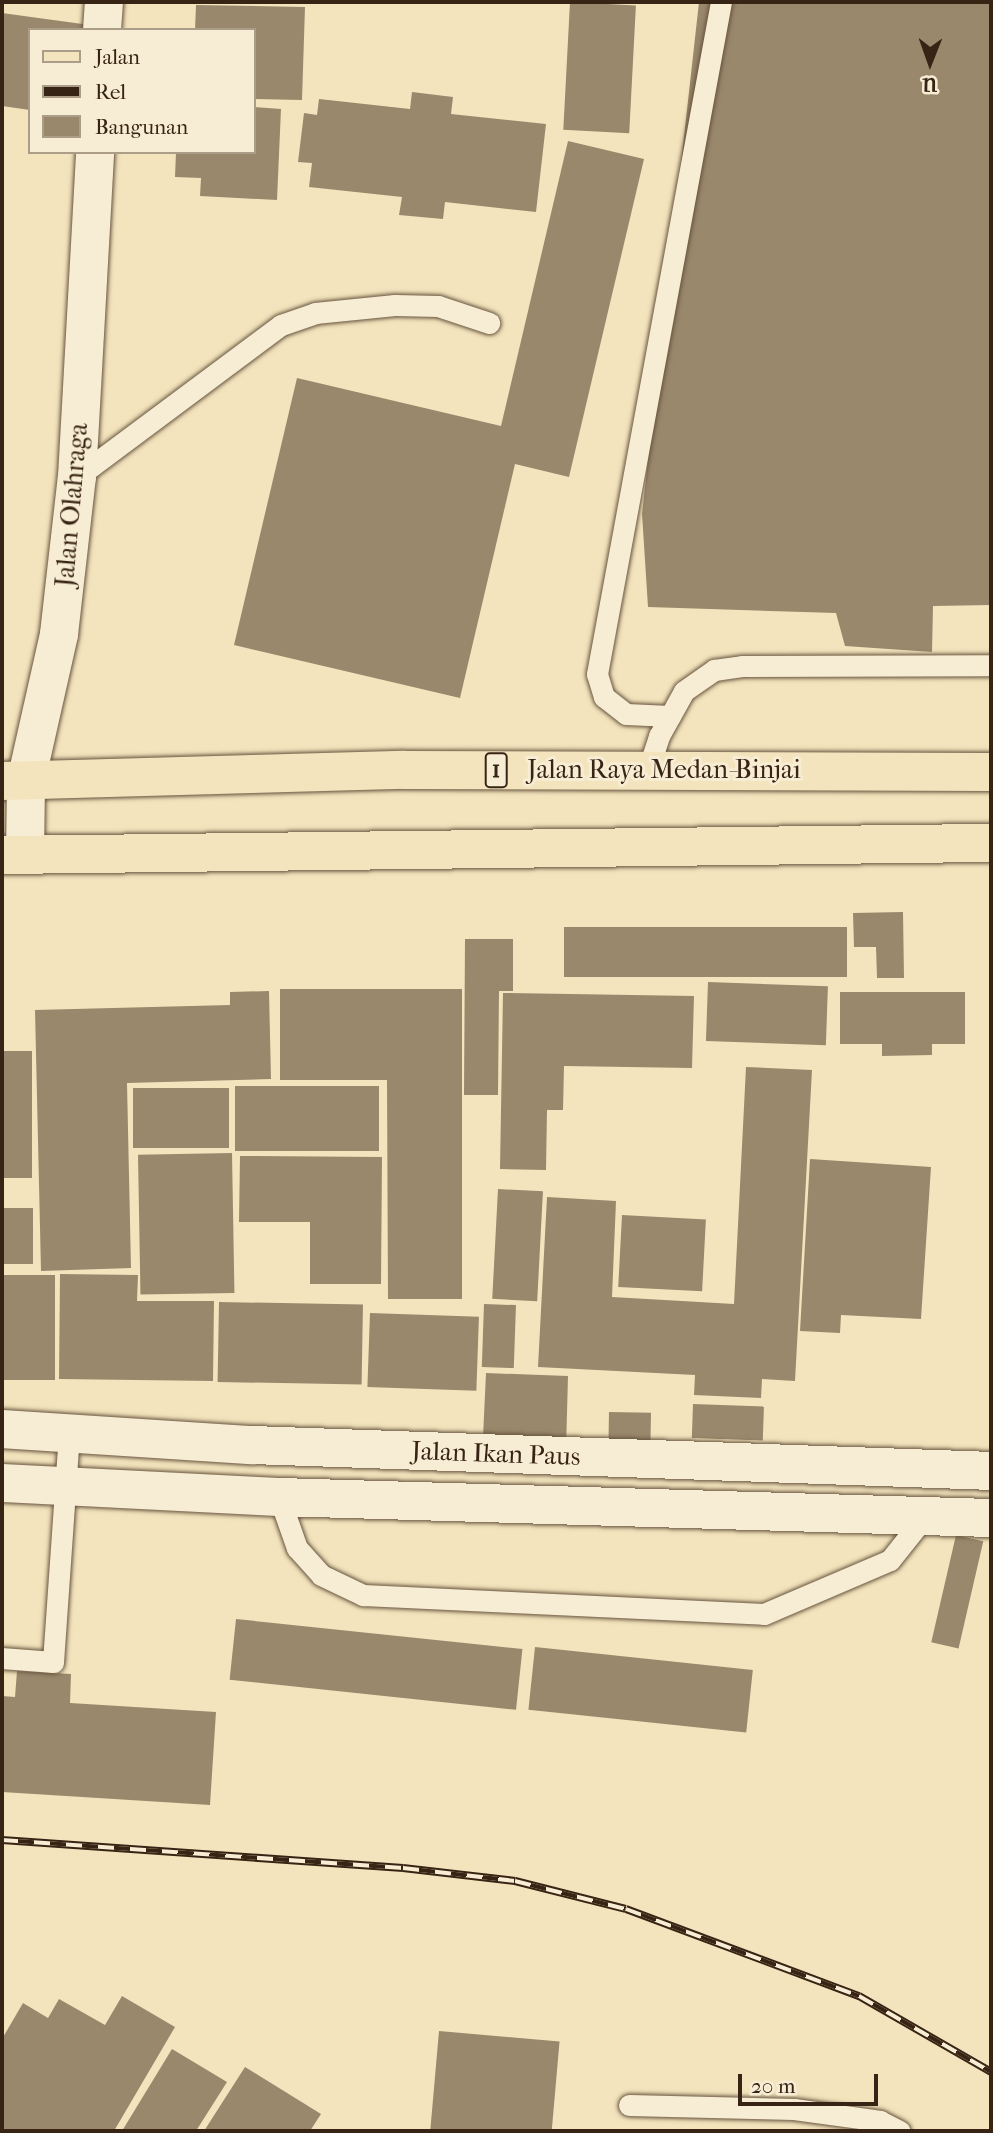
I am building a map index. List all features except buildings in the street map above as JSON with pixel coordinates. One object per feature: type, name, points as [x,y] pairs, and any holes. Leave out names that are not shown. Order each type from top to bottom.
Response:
[{"type":"main road","name":"Jalan Raya Medan-Binjai","points":[[14,781],[404,770],[991,772]]},
{"type":"main road","points":[[13,855],[991,843]]},
{"type":"street","points":[[102,28],[104,2]]},
{"type":"street","name":"Jalan Olahraga","points":[[13,855],[14,781],[59,634],[77,477],[95,154]]},
{"type":"street","name":"Jalan Ikan Paus","points":[[2,1429],[605,1458],[991,1471]]},
{"type":"street","points":[[605,1458],[606,1505]]},
{"type":"street","name":"Jalan Ikan Paus","points":[[2,1483],[279,1497],[991,1518]]},
{"type":"lane","points":[[670,716],[626,713],[604,697],[597,674],[721,2]]},
{"type":"lane","points":[[77,477],[281,325],[315,313],[396,304],[438,306],[489,323]]},
{"type":"lane","points":[[648,770],[670,716],[684,691],[714,670],[742,666],[991,665]]},
{"type":"lane","points":[[2,1658],[53,1662],[69,1433]]},
{"type":"lane","points":[[279,1497],[297,1548],[321,1575],[363,1595],[764,1614],[890,1560],[925,1516]]},
{"type":"lane","points":[[629,2105],[794,2109],[880,2121],[900,2131]]},
{"type":"railway","points":[[2,1840],[403,1868],[515,1881],[626,1909],[859,1996],[991,2072]]}]
